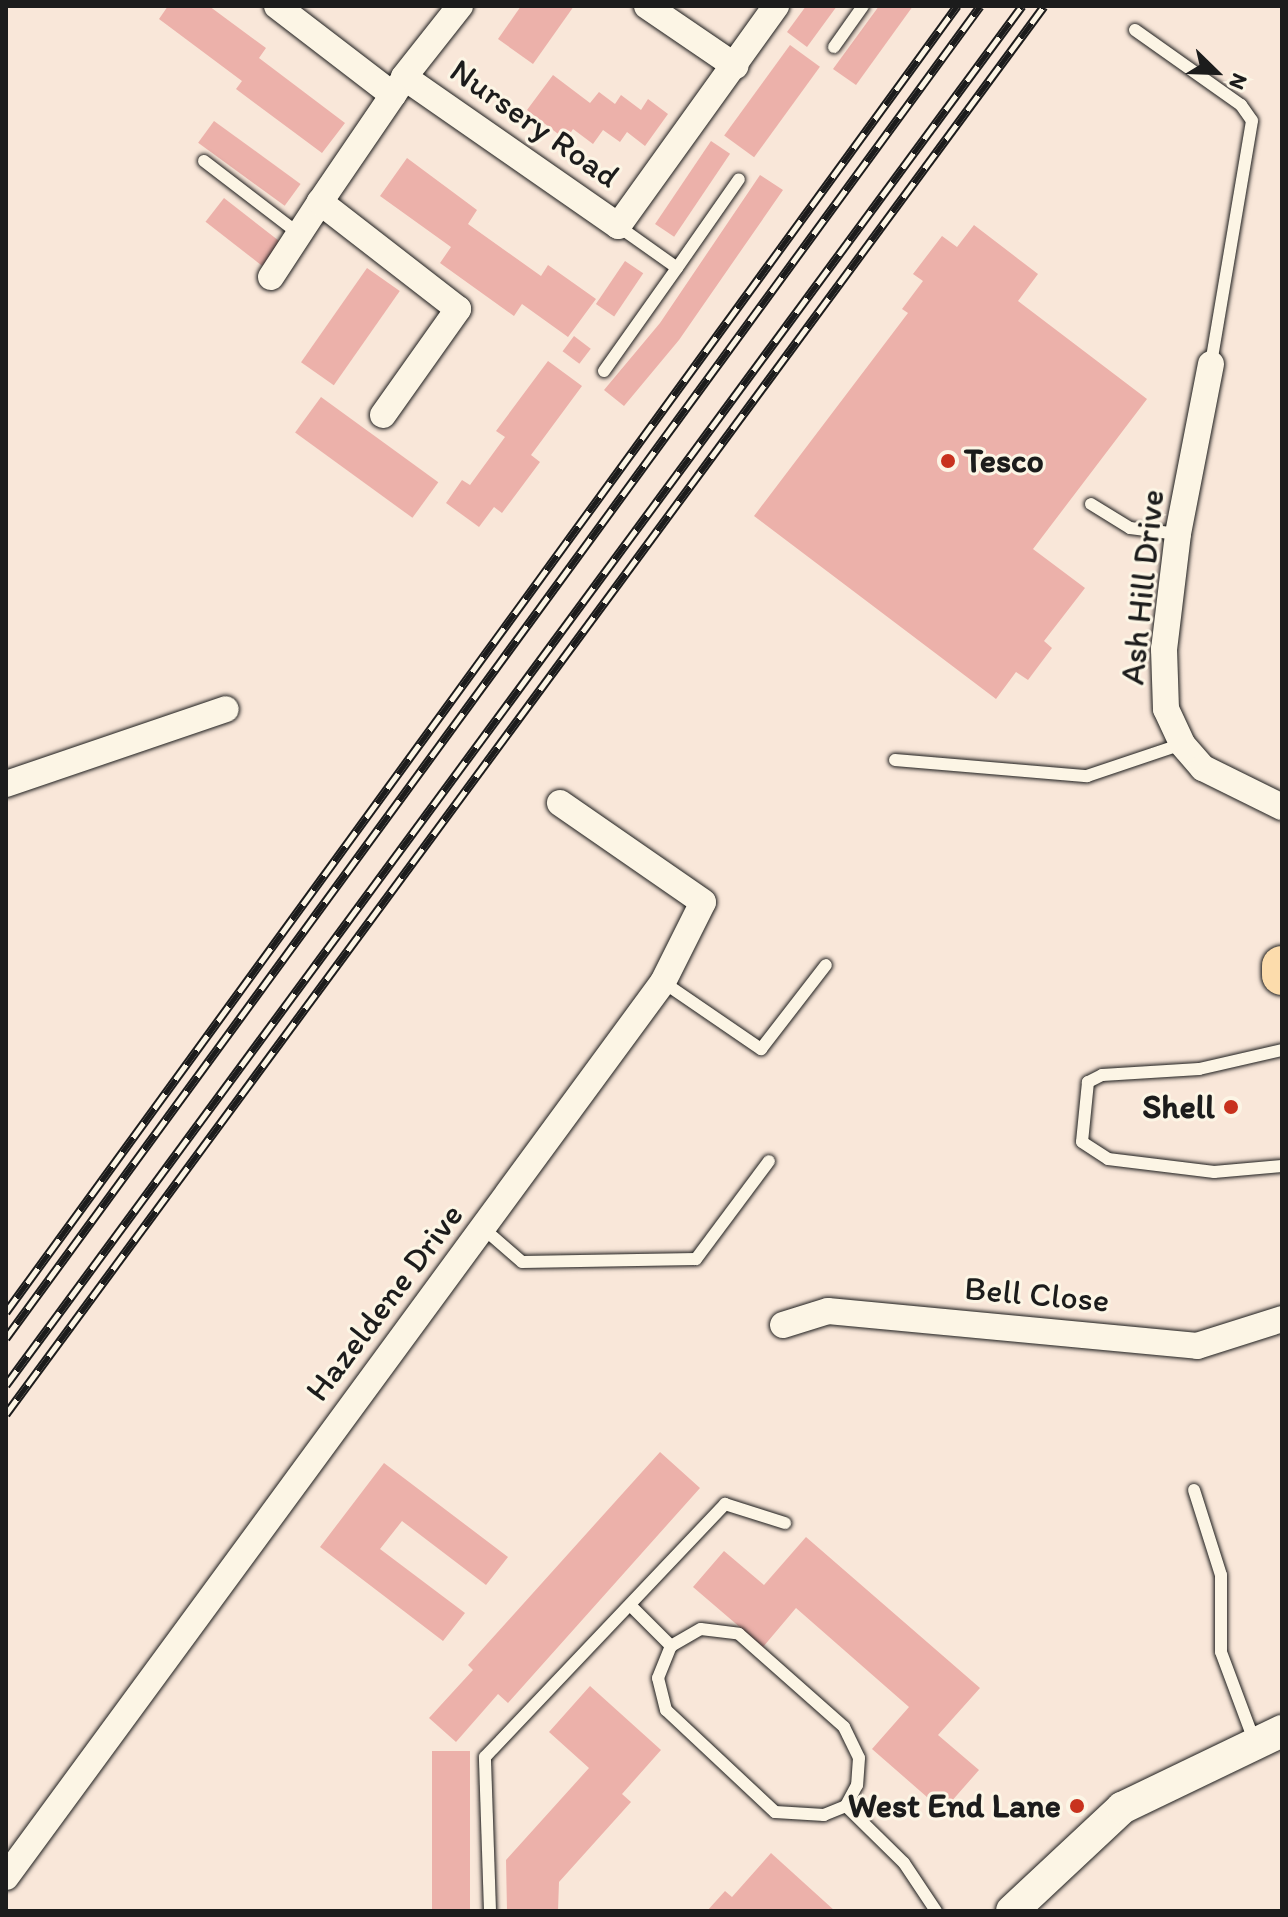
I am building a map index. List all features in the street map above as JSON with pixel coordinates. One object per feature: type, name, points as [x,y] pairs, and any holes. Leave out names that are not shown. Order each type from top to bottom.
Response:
[{"type":"main road","points":[[1282,966],[1282,975]]},
{"type":"street","name":"Nursery Road","points":[[277,6],[618,226],[776,6]]},
{"type":"street","name":"Nursery Road","points":[[271,277],[398,86],[460,6]]},
{"type":"street","points":[[647,6],[735,66]]},
{"type":"street","points":[[320,202],[458,309],[383,415]]},
{"type":"street","name":"Ash Hill Drive","points":[[1211,364],[1178,534],[1164,649],[1166,709],[1182,744],[1203,768],[1282,807]]},
{"type":"street","points":[[6,784],[226,709]]},
{"type":"street","name":"Hazeldene Drive","points":[[6,1877],[184,1642],[415,1313],[484,1229],[663,982],[703,902],[560,803]]},
{"type":"street","name":"Bell Close","points":[[783,1325],[828,1311],[1197,1346],[1282,1319]]},
{"type":"street","points":[[1012,1911],[1122,1808],[1268,1737]]},
{"type":"lane","points":[[834,47],[863,6]]},
{"type":"lane","points":[[1135,30],[1241,105],[1252,121],[1211,364]]},
{"type":"lane","points":[[204,161],[299,234]]},
{"type":"lane","points":[[604,371],[739,179]]},
{"type":"lane","points":[[618,226],[677,268]]},
{"type":"lane","points":[[1091,504],[1130,528],[1178,534]]},
{"type":"lane","points":[[895,760],[1087,776],[1182,744]]},
{"type":"lane","points":[[663,982],[761,1049],[826,965]]},
{"type":"lane","points":[[1282,1050],[1199,1069],[1102,1075],[1088,1082],[1082,1142],[1108,1159],[1214,1172],[1282,1166]]},
{"type":"lane","points":[[484,1229],[522,1262],[696,1259],[769,1161]]},
{"type":"lane","points":[[1194,1490],[1221,1575],[1221,1652],[1268,1737]]},
{"type":"lane","points":[[490,1911],[485,1757],[725,1504],[785,1523]]},
{"type":"lane","points":[[631,1606],[671,1646]]},
{"type":"lane","points":[[701,1629],[739,1634],[844,1727],[859,1758],[857,1785],[846,1806],[824,1815],[775,1812],[682,1727],[666,1710],[658,1678],[671,1646],[701,1629]]},
{"type":"lane","points":[[846,1806],[904,1863],[936,1911]]},
{"type":"building","points":[[168,6],[209,6],[266,48],[259,58],[345,123],[322,153],[236,89],[242,81],[159,19]]},
{"type":"building","points":[[521,6],[574,6],[533,64],[498,39]]},
{"type":"building","points":[[806,6],[837,6],[807,47],[787,32]]},
{"type":"building","points":[[879,6],[913,6],[856,85],[833,69]]},
{"type":"building","points":[[790,45],[820,67],[754,157],[724,136]]},
{"type":"building","points":[[553,75],[590,103],[599,92],[615,104],[621,95],[641,110],[648,99],[668,114],[645,146],[627,132],[620,142],[603,130],[593,144],[573,129],[566,140],[527,110]]},
{"type":"building","points":[[214,121],[301,184],[285,206],[198,143]]},
{"type":"building","points":[[711,141],[730,154],[674,237],[655,224]]},
{"type":"building","points":[[407,158],[477,210],[468,224],[541,276],[548,265],[596,299],[568,337],[522,304],[514,316],[440,263],[451,247],[380,196]]},
{"type":"building","points":[[760,175],[783,190],[679,340],[624,406],[604,390],[660,323]]},
{"type":"building","points":[[224,198],[281,242],[262,266],[206,222]]},
{"type":"building","name":"Tesco","points":[[974,225],[1038,274],[1018,301],[1147,399],[1033,549],[1085,588],[1044,641],[1052,648],[1028,680],[1016,672],[996,699],[754,516],[908,313],[902,309],[923,281],[913,274],[942,236],[957,247]]},
{"type":"building","points":[[625,261],[643,273],[614,316],[596,304]]},
{"type":"building","points":[[367,268],[400,291],[334,385],[301,362]]},
{"type":"building","points":[[574,336],[591,349],[579,364],[563,351]]},
{"type":"building","points":[[548,361],[582,386],[531,455],[540,462],[502,513],[494,507],[479,527],[446,503],[462,480],[470,485],[505,437],[496,431]]},
{"type":"building","points":[[321,397],[438,482],[412,518],[295,433]]},
{"type":"building","points":[[660,1452],[700,1488],[508,1703],[498,1694],[456,1742],[429,1718],[473,1670],[468,1665]]},
{"type":"building","points":[[384,1463],[508,1557],[486,1585],[402,1521],[380,1549],[465,1613],[443,1641],[320,1547]]},
{"type":"building","points":[[806,1537],[980,1688],[938,1735],[979,1770],[943,1811],[872,1749],[909,1707],[796,1608],[763,1647],[693,1587],[724,1551],[764,1585]]},
{"type":"building","points":[[590,1686],[661,1750],[622,1794],[631,1802],[559,1882],[558,1911],[507,1911],[506,1860],[589,1768],[549,1732]]},
{"type":"building","points":[[432,1751],[470,1751],[470,1911],[432,1911]]},
{"type":"building","points":[[771,1853],[835,1911],[707,1911],[725,1891],[732,1897]]},
{"type":"railway","points":[[6,1312],[957,6]]},
{"type":"railway","points":[[6,1338],[980,6]]},
{"type":"railway","points":[[6,1385],[1022,6]]},
{"type":"railway","points":[[6,1414],[1044,6]]},
{"type":"place","name":"Tesco","points":[[948,461]]},
{"type":"place","name":"Shell","points":[[1231,1107]]},
{"type":"place","name":"West End Lane","points":[[1077,1806]]}]
